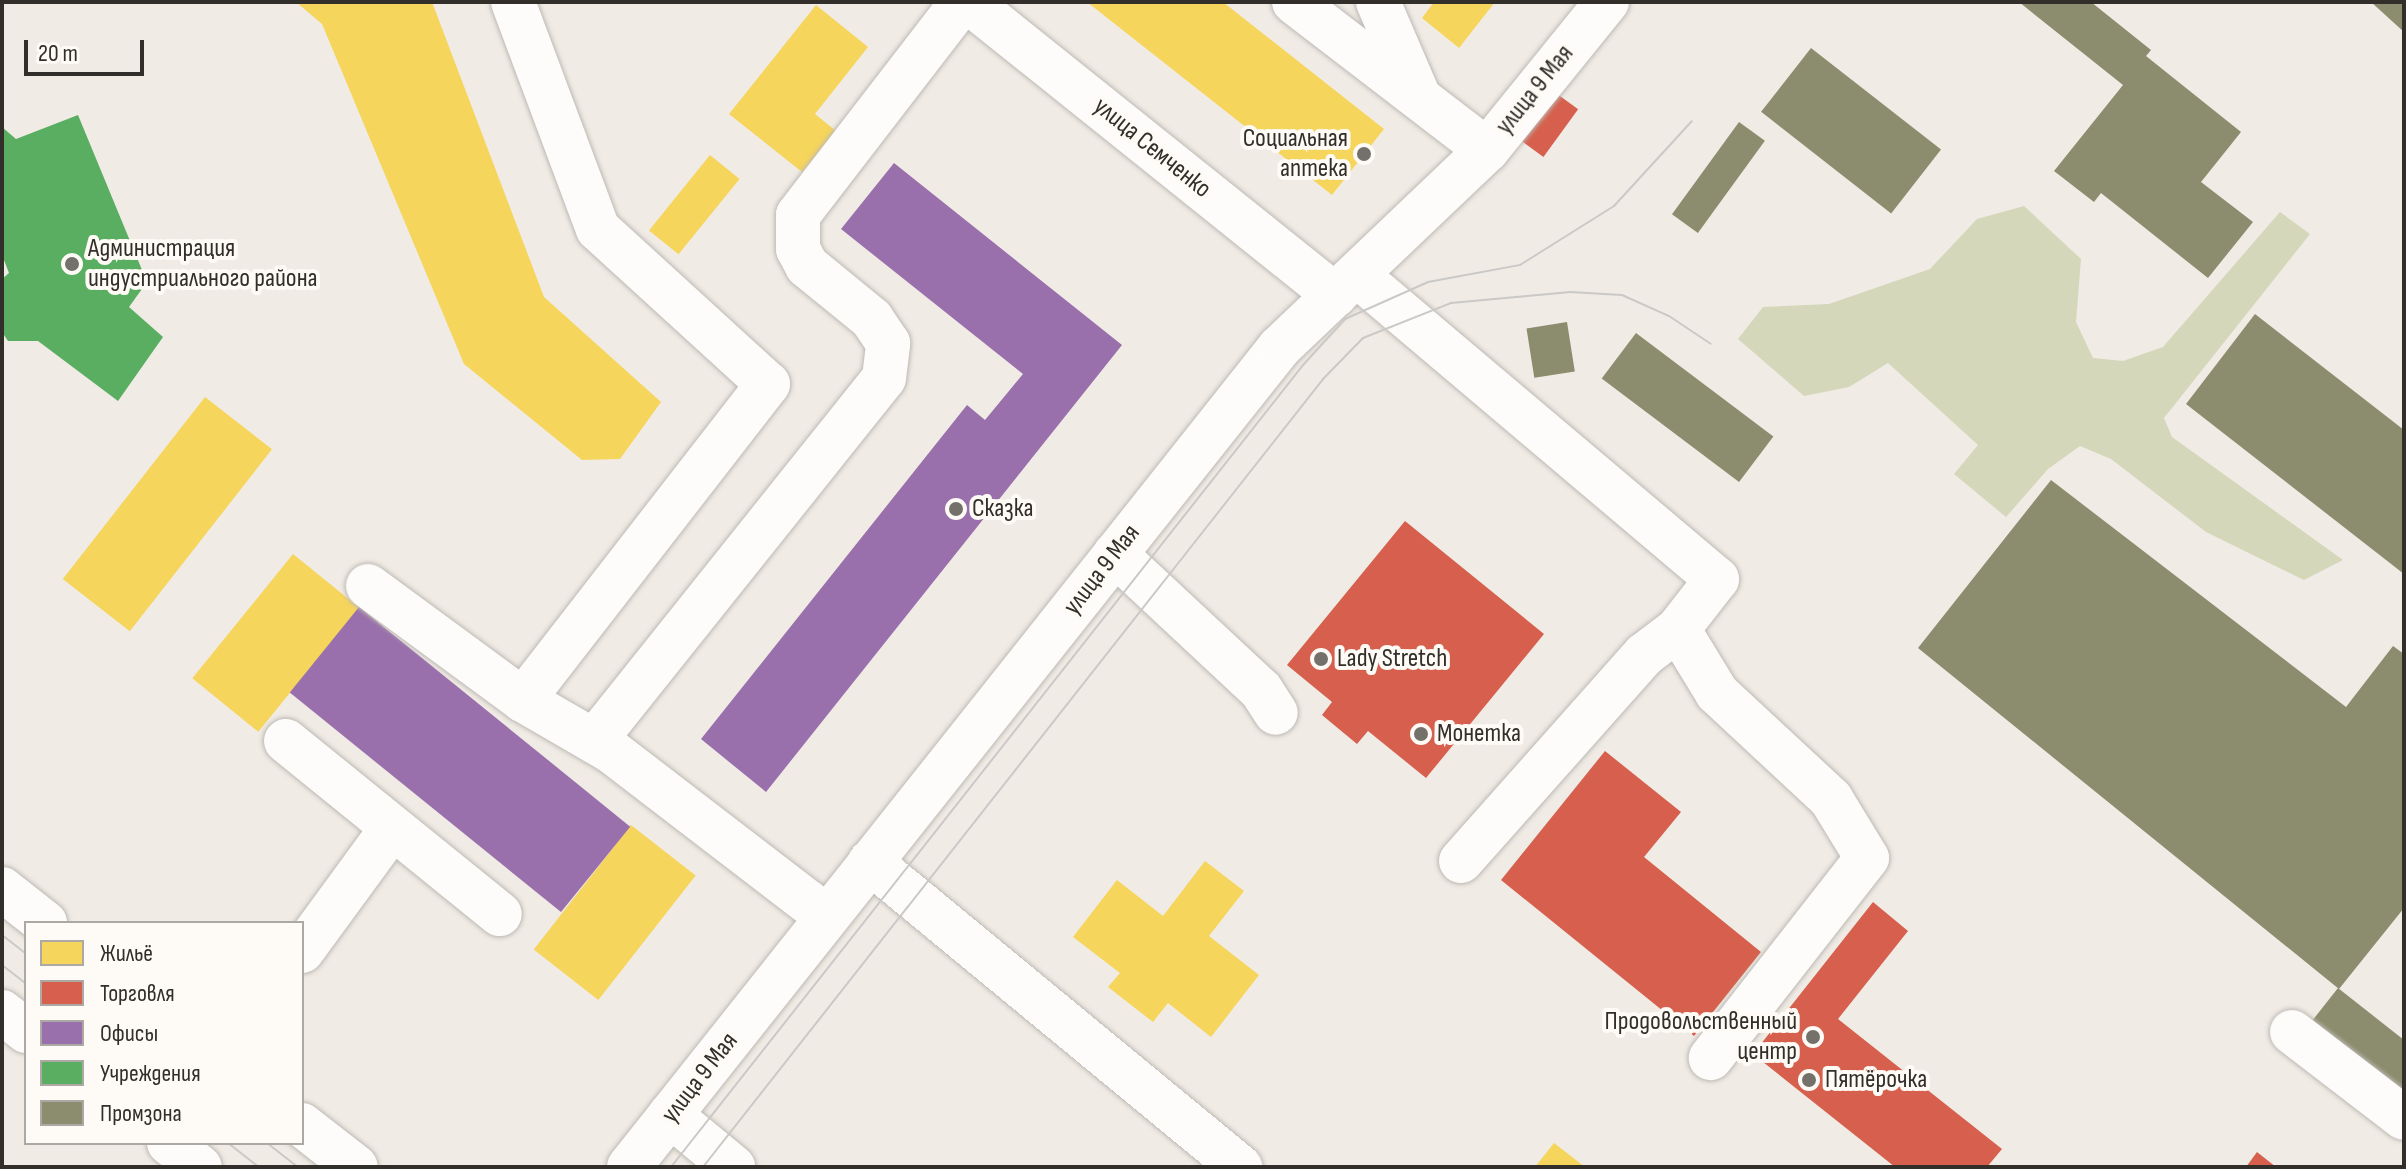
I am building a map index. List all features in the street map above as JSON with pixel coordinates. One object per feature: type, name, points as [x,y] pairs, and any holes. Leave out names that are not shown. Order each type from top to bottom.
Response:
[{"type":"street","points":[[513,2],[598,229],[768,384],[523,700]]},
{"type":"street","points":[[595,740],[884,378],[888,343],[872,319],[807,266],[798,249],[798,215],[962,2]]},
{"type":"street","name":"улица Семченко","points":[[969,2],[1347,285],[1717,579],[1678,629]]},
{"type":"street","points":[[1294,2],[1487,150]]},
{"type":"street","points":[[1378,2],[1419,97]]},
{"type":"street","name":"улица 9 Мая","points":[[629,1167],[1279,348],[1487,150],[1607,2]]},
{"type":"street","points":[[1115,554],[1261,690],[1276,713]]},
{"type":"street","points":[[368,586],[523,700],[595,740],[827,917]]},
{"type":"street","points":[[1461,861],[1644,655],[1678,629],[1717,693],[1831,799],[1867,858],[1711,1058]]},
{"type":"street","points":[[286,741],[500,914]]},
{"type":"street","points":[[304,948],[392,828]]},
{"type":"street","points":[[870,862],[1240,1167]]},
{"type":"street","points":[[2,889],[42,921]]},
{"type":"street","points":[[2,1012],[24,1029]]},
{"type":"street","points":[[2292,1032],[2404,1118]]},
{"type":"street","points":[[670,1115],[733,1167]]},
{"type":"street","points":[[304,1127],[356,1167]]},
{"type":"street","points":[[172,1145],[200,1167]]},
{"type":"green space","points":[[2024,206],[2081,259],[2076,322],[2093,358],[2123,361],[2163,347],[2280,212],[2310,234],[2164,418],[2172,437],[2343,560],[2304,580],[2206,532],[2111,459],[2080,446],[2048,469],[2006,517],[1954,474],[1978,445],[1888,363],[1849,387],[1804,396],[1738,339],[1763,307],[1829,304],[1930,269],[1977,219]]},
{"type":"building: Жильё","points":[[296,2],[432,2],[544,297],[661,402],[620,459],[582,460],[464,364],[322,24]]},
{"type":"building: Жильё","points":[[1087,2],[1223,2],[1384,129],[1332,195]]},
{"type":"building: Жильё","points":[[1434,2],[1495,2],[1459,48],[1422,18]]},
{"type":"building: Жильё","points":[[816,5],[868,47],[815,114],[836,131],[802,172],[729,114]]},
{"type":"building: Жильё","points":[[710,155],[740,179],[678,254],[649,230]]},
{"type":"building: Жильё","points":[[205,397],[272,449],[130,631],[63,579]]},
{"type":"building: Жильё","points":[[293,554],[359,607],[258,732],[192,678]]},
{"type":"building: Жильё","points":[[631,825],[696,875],[598,1000],[534,950]]},
{"type":"building: Жильё","points":[[1205,861],[1244,891],[1209,936],[1259,975],[1211,1037],[1168,1003],[1153,1022],[1108,987],[1120,973],[1073,937],[1117,880],[1163,916]]},
{"type":"building: Жильё","points":[[1554,1143],[1585,1167],[1535,1167]]},
{"type":"building: Торговля","points":[[1549,88],[1578,109],[1543,157],[1514,136]]},
{"type":"building: Торговля","points":[[1405,521],[1544,634],[1426,778],[1368,731],[1357,744],[1322,715],[1332,702],[1287,665]]},
{"type":"building: Торговля","points":[[1605,751],[1681,812],[1644,857],[1761,952],[1694,1036],[1501,880]]},
{"type":"building: Торговля","name":"Продовольственный центр","points":[[1873,902],[1908,931],[1838,1019],[2002,1149],[1987,1167],[1895,1167],[1753,1054]]},
{"type":"building: Торговля","points":[[2257,1152],[2276,1167],[2246,1167]]},
{"type":"building: Офисы","points":[[894,163],[1122,345],[766,792],[701,739],[967,405],[985,420],[1023,374],[841,229]]},
{"type":"building: Офисы","points":[[359,607],[630,827],[561,912],[290,692]]},
{"type":"building: Учреждения","name":"Администрация индустриального района","points":[[78,115],[147,282],[129,307],[163,337],[118,401],[38,341],[8,341],[2,332],[2,279],[9,273],[2,255],[2,127],[16,139]]},
{"type":"building: Промзона","points":[[2019,2],[2091,2],[2151,50],[2146,56],[2241,132],[2201,182],[2253,222],[2208,278],[2101,193],[2094,202],[2054,171],[2123,85]]},
{"type":"building: Промзона","points":[[2371,2],[2404,2],[2404,32]]},
{"type":"building: Промзона","points":[[1811,48],[1941,150],[1891,213],[1761,112]]},
{"type":"building: Промзона","points":[[1739,122],[1765,141],[1698,233],[1672,214]]},
{"type":"building: Промзона","points":[[2255,314],[2404,430],[2404,574],[2186,404]]},
{"type":"building: Промзона","points":[[1567,322],[1575,371],[1534,378],[1527,328]]},
{"type":"building: Промзона","points":[[1636,333],[1773,437],[1739,482],[1602,379]]},
{"type":"building: Промзона","points":[[2051,480],[2346,707],[2393,646],[2404,654],[2404,908],[2339,989],[1918,648]]},
{"type":"building: Промзона","points":[[2338,988],[2404,1040],[2404,1092],[2312,1021]]},
{"type":"tram line","points":[[671,1167],[1303,365],[1345,319],[1428,282],[1520,265],[1614,206],[1692,121]]},
{"type":"tram line","points":[[703,1167],[1323,379],[1363,338],[1451,303],[1570,292],[1622,295],[1669,316],[1711,344]]},
{"type":"tram line","points":[[2,935],[24,952]]},
{"type":"tram line","points":[[2,965],[24,982]]},
{"type":"tram line","points":[[231,1145],[259,1167]]},
{"type":"tram line","points":[[270,1145],[298,1167]]},
{"type":"place","name":"Социальная аптека","points":[[1364,154]]},
{"type":"place","name":"Администрация индустриального района","points":[[72,264]]},
{"type":"place","name":"Сказка","points":[[956,509]]},
{"type":"place","name":"Lady Stretch","points":[[1321,659]]},
{"type":"place","name":"Монетка","points":[[1421,734]]},
{"type":"place","name":"Продовольственный центр","points":[[1813,1037]]},
{"type":"place","name":"Пятёрочка","points":[[1809,1080]]}]
